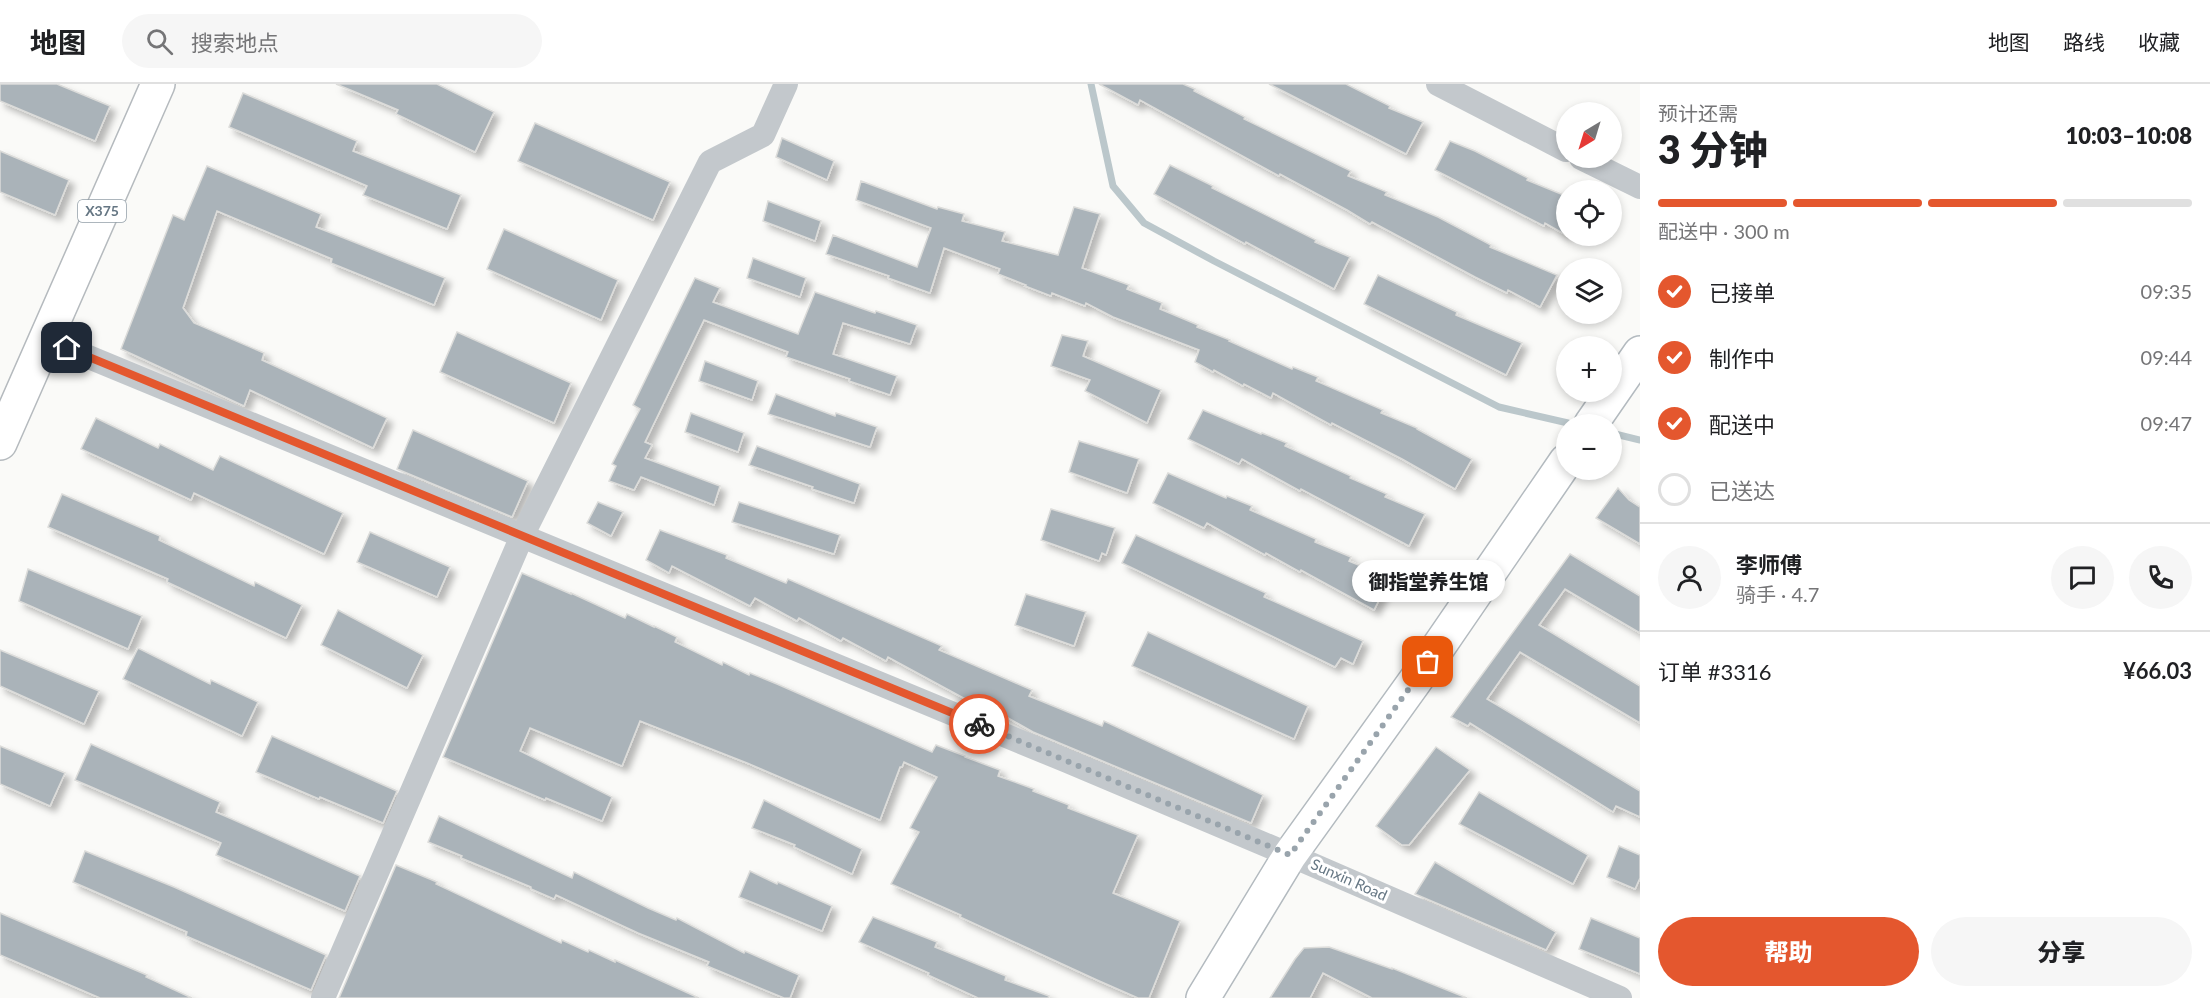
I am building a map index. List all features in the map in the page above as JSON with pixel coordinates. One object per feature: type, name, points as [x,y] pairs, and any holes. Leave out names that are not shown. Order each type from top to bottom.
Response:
[{"type":"street","points":[[323,998],[522,536],[710,162],[763,135],[786,84]]},
{"type":"street","points":[[1438,84],[1556,145]]},
{"type":"street","name":"X375","points":[[0,443],[154,85]]},
{"type":"street","points":[[1601,168],[1640,188]]},
{"type":"street","name":"Sunxin Road","points":[[45,339],[1290,855],[1620,998]]},
{"type":"street","points":[[1598,414],[1640,353]]},
{"type":"street","points":[[1203,998],[1290,855],[1415,681],[1556,476]]},
{"type":"building","points":[[0,84],[57,84],[110,106],[95,141],[0,101]]},
{"type":"building","points":[[336,84],[437,84],[494,112],[475,152],[396,114],[398,110]]},
{"type":"building","points":[[1099,84],[1183,84],[1195,89],[1194,91],[1245,117],[1244,119],[1351,171],[1348,176],[1387,192],[1385,195],[1438,217],[1491,245],[1490,247],[1556,275],[1556,277],[1540,307],[1508,290],[1507,293],[1475,277],[1372,222],[1370,224],[1140,100],[1138,105]]},
{"type":"building","points":[[1269,84],[1346,84],[1390,106],[1389,108],[1423,122],[1406,154]]},
{"type":"building","points":[[243,93],[357,141],[353,151],[461,195],[447,229],[363,195],[367,186],[229,127]]},
{"type":"building","points":[[535,123],[670,182],[653,220],[518,161]]},
{"type":"building","points":[[782,138],[834,161],[827,180],[776,157]]},
{"type":"building","points":[[1450,141],[1475,151],[1528,178],[1527,180],[1556,192],[1556,229],[1545,223],[1544,226],[1435,170]]},
{"type":"building","points":[[0,151],[69,180],[55,215],[0,192]]},
{"type":"building","points":[[1170,165],[1316,240],[1315,242],[1350,257],[1334,289],[1154,194]]},
{"type":"building","points":[[207,166],[321,214],[316,227],[445,278],[434,305],[331,263],[332,259],[217,211],[183,308],[194,323],[264,353],[262,360],[387,418],[373,448],[250,390],[244,406],[121,349],[173,215],[184,220]]},
{"type":"building","points":[[861,181],[937,209],[938,207],[964,214],[962,221],[1005,232],[1002,241],[1058,255],[1074,207],[1100,214],[1082,268],[1129,285],[1127,289],[1162,303],[1160,309],[1198,325],[1197,327],[1292,369],[1293,367],[1318,377],[1316,381],[1383,410],[1381,413],[1417,428],[1472,459],[1455,489],[1402,459],[1332,423],[1331,425],[1273,393],[1271,398],[1214,370],[1213,372],[1195,362],[1199,350],[1113,317],[1086,303],[1085,306],[1052,293],[1051,296],[1025,286],[998,274],[1000,269],[944,248],[930,293],[826,254],[833,235],[917,267],[931,228],[856,200]]},
{"type":"building","points":[[768,201],[821,221],[815,241],[763,221]]},
{"type":"building","points":[[504,229],[618,280],[601,320],[487,269]]},
{"type":"building","points":[[753,258],[806,278],[800,297],[747,278]]},
{"type":"building","points":[[1378,275],[1457,312],[1456,315],[1522,343],[1506,375],[1364,304]]},
{"type":"building","points":[[695,278],[720,288],[713,302],[798,334],[815,292],[917,325],[910,344],[843,323],[833,354],[897,376],[890,395],[786,357],[788,352],[704,320],[645,442],[652,445],[645,458],[720,486],[714,505],[641,477],[634,490],[609,481],[616,466],[612,464],[640,409],[633,405]]},
{"type":"building","points":[[457,332],[571,383],[554,423],[440,372]]},
{"type":"building","points":[[1062,335],[1088,341],[1083,356],[1161,390],[1147,423],[1085,391],[1090,380],[1051,366]]},
{"type":"building","points":[[705,361],[758,381],[752,400],[699,381]]},
{"type":"building","points":[[776,394],[835,416],[836,413],[877,427],[870,447],[768,414]]},
{"type":"building","points":[[1203,410],[1287,443],[1285,446],[1387,494],[1385,497],[1425,514],[1409,546],[1242,459],[1239,464],[1188,439]]},
{"type":"building","points":[[691,413],[744,433],[738,452],[685,432]]},
{"type":"building","points":[[96,418],[158,448],[160,444],[213,470],[220,456],[343,513],[324,554],[194,493],[191,500],[81,449]]},
{"type":"building","points":[[413,430],[528,481],[512,517],[397,469]]},
{"type":"building","points":[[1079,441],[1139,459],[1127,493],[1069,472]]},
{"type":"building","points":[[757,446],[860,484],[854,503],[749,465]]},
{"type":"building","points":[[1168,473],[1226,498],[1227,496],[1252,506],[1250,510],[1316,539],[1315,542],[1351,557],[1349,561],[1390,578],[1374,610],[1207,523],[1204,528],[1153,503]]},
{"type":"building","points":[[1618,488],[1629,500],[1640,507],[1640,544],[1596,518]]},
{"type":"building","points":[[62,494],[160,536],[159,540],[254,586],[255,582],[302,605],[286,638],[167,582],[168,579],[48,527]]},
{"type":"building","points":[[598,502],[623,512],[611,536],[587,523]]},
{"type":"building","points":[[739,502],[840,535],[834,554],[732,522]]},
{"type":"building","points":[[1051,509],[1115,528],[1106,555],[1102,553],[1099,561],[1041,540]]},
{"type":"building","points":[[660,530],[727,555],[726,558],[786,583],[788,579],[942,646],[939,650],[1032,690],[1029,696],[1102,726],[1104,721],[1263,795],[1251,823],[1033,732],[971,697],[969,701],[888,657],[886,661],[843,638],[841,641],[799,618],[797,621],[755,598],[750,606],[672,566],[669,573],[646,560]]},
{"type":"building","points":[[370,532],[450,567],[437,597],[357,562]]},
{"type":"building","points":[[1136,535],[1266,593],[1264,597],[1363,641],[1353,664],[1341,658],[1335,667],[1122,563]]},
{"type":"building","points":[[1570,554],[1640,596],[1640,633],[1565,589],[1539,625],[1640,686],[1640,723],[1520,652],[1487,699],[1640,791],[1640,817],[1616,806],[1613,812],[1470,723],[1468,726],[1451,717]]},
{"type":"building","points":[[28,569],[142,616],[128,649],[19,601]]},
{"type":"building","points":[[522,573],[625,618],[627,614],[654,626],[677,637],[675,642],[722,665],[723,662],[749,675],[750,673],[777,684],[932,752],[936,745],[1000,770],[998,776],[1069,805],[1068,808],[1138,835],[1113,893],[1180,921],[1149,998],[1138,998],[1097,980],[891,884],[919,832],[910,828],[937,777],[904,762],[880,820],[747,763],[640,721],[622,766],[530,728],[520,751],[612,797],[602,821],[546,798],[545,800],[443,757]]},
{"type":"building","points":[[1026,594],[1086,612],[1074,646],[1015,625]]},
{"type":"building","points":[[338,610],[423,655],[407,688],[321,645]]},
{"type":"building","points":[[1148,632],[1308,706],[1294,739],[1132,666]]},
{"type":"building","points":[[138,648],[210,684],[211,680],[258,702],[242,736],[123,679]]},
{"type":"building","points":[[0,650],[99,691],[84,724],[0,686]]},
{"type":"building","points":[[272,736],[397,791],[383,823],[256,772]]},
{"type":"building","points":[[91,744],[220,802],[216,812],[360,876],[345,911],[216,855],[221,843],[75,780]]},
{"type":"building","points":[[0,746],[65,773],[50,806],[0,784]]},
{"type":"building","points":[[1436,747],[1470,770],[1409,845],[1402,845],[1376,826]]},
{"type":"building","points":[[1479,792],[1588,855],[1573,884],[1459,824]]},
{"type":"building","points":[[764,800],[862,849],[852,874],[794,847],[795,845],[752,828]]},
{"type":"building","points":[[439,816],[572,878],[574,872],[648,908],[676,920],[677,918],[744,953],[745,951],[799,975],[790,998],[784,998],[707,966],[709,962],[638,933],[556,895],[554,899],[428,842]]},
{"type":"building","points":[[1619,846],[1640,855],[1640,878],[1635,889],[1607,877]]},
{"type":"building","points":[[85,851],[174,887],[326,955],[311,990],[186,936],[187,932],[73,882]]},
{"type":"building","points":[[1435,862],[1556,932],[1546,950],[1415,894]]},
{"type":"building","points":[[396,865],[437,882],[436,884],[561,943],[562,940],[588,952],[589,950],[615,962],[615,960],[699,998],[339,998]]},
{"type":"building","points":[[750,871],[832,906],[822,931],[739,897]]},
{"type":"building","points":[[0,913],[147,975],[146,977],[192,998],[100,998],[0,955]]},
{"type":"building","points":[[873,917],[937,942],[935,947],[1006,976],[1005,980],[1049,996],[1048,998],[978,998],[859,942]]},
{"type":"building","points":[[1591,918],[1640,938],[1640,974],[1579,949]]},
{"type":"building","points":[[1329,947],[1392,968],[1467,998],[1372,998],[1323,973],[1310,998],[1270,998],[1304,948]]},
{"type":"waterway","points":[[1091,84],[1113,186],[1144,223],[1499,407],[1556,420]]},
{"type":"waterway","points":[[1622,436],[1640,440]]},
{"type":"way so far","points":[[979,724],[1290,855],[1428,662]]},
{"type":"place","name":"御指堂养生馆","points":[[1428,662]]},
{"type":"route","points":[[67,348],[979,724]]}]
